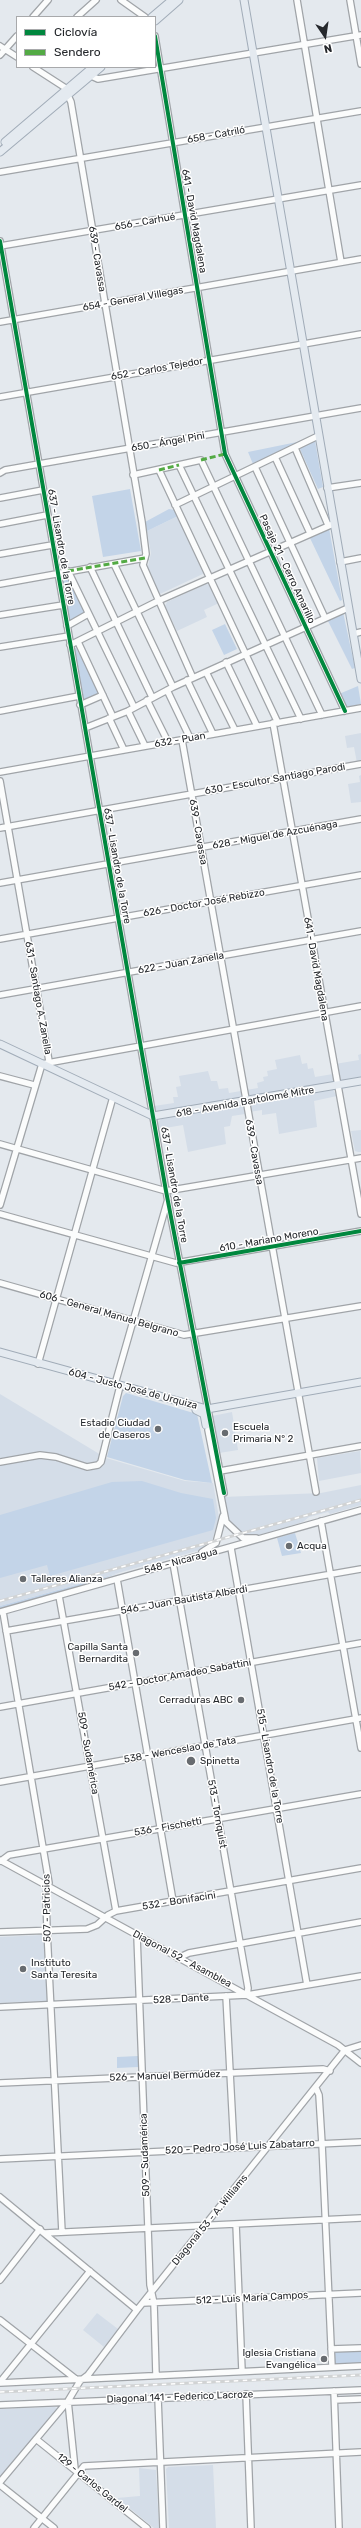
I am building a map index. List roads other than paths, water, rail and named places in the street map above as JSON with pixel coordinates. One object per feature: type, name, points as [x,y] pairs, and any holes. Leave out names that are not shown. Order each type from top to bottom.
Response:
[{"type":"main road","points":[[153,16],[172,0]]},
{"type":"main road","points":[[156,20],[179,0]]},
{"type":"main road","points":[[244,0],[327,488],[331,525],[340,562],[361,680]]},
{"type":"main road","points":[[88,75],[92,68]]},
{"type":"main road","points":[[0,146],[88,75],[99,68]]},
{"type":"main road","points":[[0,152],[67,92]]},
{"type":"main road","points":[[0,1044],[45,1062],[153,1116]]},
{"type":"main road","name":"618 - Avenida Bartolomé Mitre","points":[[153,1116],[245,1102],[361,1081]]},
{"type":"main road","name":"604 - Justo José de Urquiza","points":[[0,1352],[185,1405],[207,1409],[361,1382]]},
{"type":"main road","points":[[185,1405],[203,1412],[208,1424]]},
{"type":"street","points":[[34,16],[48,0]]},
{"type":"street","points":[[77,16],[96,0]]},
{"type":"street","points":[[120,0],[144,16]]},
{"type":"street","points":[[297,0],[341,262]]},
{"type":"street","points":[[350,0],[359,35],[361,64]]},
{"type":"street","points":[[88,75],[98,79],[359,35]]},
{"type":"street","points":[[0,55],[3,47],[16,37]]},
{"type":"street","name":"641 - David Magdalena","points":[[156,43],[221,433]]},
{"type":"street","points":[[3,47],[16,56]]},
{"type":"street","points":[[34,68],[67,92]]},
{"type":"street","name":"639 - Cavassa","points":[[67,92],[93,231],[146,548],[144,568],[214,734]]},
{"type":"street","name":"658 - Catriló","points":[[0,172],[361,111]]},
{"type":"street","name":"656 - Carhué","points":[[0,244],[93,231],[361,185]]},
{"type":"street","name":"637 - Lisandro de la Torre","points":[[0,244],[166,1191],[207,1409],[208,1424],[224,1493]]},
{"type":"street","name":"654 - General Villegas","points":[[0,322],[361,259]]},
{"type":"street","name":"652 - Carlos Tejedor","points":[[0,397],[361,334]]},
{"type":"street","name":"650 - Ángel Pini","points":[[0,473],[39,464],[361,408]]},
{"type":"street","name":"Pasaje 21 - Cerro Amarillo","points":[[221,433],[225,454],[345,711]]},
{"type":"street","points":[[175,505],[318,436]]},
{"type":"street","points":[[70,645],[158,601],[331,525],[295,448]]},
{"type":"street","points":[[275,457],[310,533]]},
{"type":"street","points":[[133,475],[201,460],[215,486],[322,715]]},
{"type":"street","points":[[180,465],[301,718]]},
{"type":"street","points":[[255,467],[325,618]]},
{"type":"street","name":"641 - David Magdalena","points":[[158,470],[209,579],[246,653],[275,723],[282,778],[302,885],[336,1086],[361,1214]]},
{"type":"street","points":[[327,488],[361,483]]},
{"type":"street","points":[[0,498],[43,490]]},
{"type":"street","points":[[0,524],[47,515]]},
{"type":"street","points":[[0,554],[52,545]]},
{"type":"street","points":[[0,584],[145,558]]},
{"type":"street","points":[[340,562],[361,558]]},
{"type":"street","points":[[114,564],[170,688],[190,738]]},
{"type":"street","points":[[90,568],[116,623],[168,742]]},
{"type":"street","points":[[68,571],[131,709],[145,746]]},
{"type":"street","points":[[0,615],[63,605]]},
{"type":"street","points":[[85,728],[131,709],[170,688],[348,608]]},
{"type":"street","points":[[67,626],[88,614]]},
{"type":"street","points":[[353,634],[361,632]]},
{"type":"street","points":[[0,647],[69,636]]},
{"type":"street","points":[[78,642],[103,695],[124,750]]},
{"type":"street","points":[[226,662],[257,726]]},
{"type":"street","points":[[206,672],[235,730]]},
{"type":"street","points":[[80,705],[103,695]]},
{"type":"street","points":[[0,711],[79,696]]},
{"type":"street","name":"632 - Puan","points":[[0,772],[361,708]]},
{"type":"street","name":"639 - Cavassa","points":[[182,740],[283,1320],[316,1492]]},
{"type":"street","name":"630 - Escultor Santiago Parodi","points":[[0,828],[99,809],[361,764]]},
{"type":"street","name":"631 - Santiago A. Zanella","points":[[0,781],[36,989],[45,1062],[34,1085],[0,1205]]},
{"type":"street","name":"628 - Miguel de Azcuénaga","points":[[0,883],[361,819]]},
{"type":"street","name":"626 - Doctor José Rebizzo","points":[[0,939],[361,875]]},
{"type":"street","name":"622 - Juan Zanella","points":[[0,995],[361,931]]},
{"type":"street","points":[[45,1062],[361,1006]]},
{"type":"street","points":[[0,1076],[34,1085]]},
{"type":"street","points":[[38,1364],[113,1097]]},
{"type":"street","points":[[0,1144],[166,1191],[361,1158]]},
{"type":"street","points":[[0,1462],[40,1454],[56,1456],[91,1467],[99,1464],[132,1320],[168,1198]]},
{"type":"street","name":"610 - Mariano Moreno","points":[[0,1214],[179,1263],[361,1231]]},
{"type":"street","name":"606 - General Manuel Belgrano","points":[[0,1283],[184,1334],[283,1320],[361,1306]]},
{"type":"street","points":[[208,1424],[223,1514],[228,1525],[246,1538],[312,1524]]},
{"type":"street","name":"637 - Lisandro de la Torre","points":[[208,1424],[206,1434],[216,1494]]},
{"type":"street","points":[[220,1471],[361,1446]]},
{"type":"street","name":"548 - Nicaragua","points":[[1,1612],[361,1510]]},
{"type":"street","points":[[173,1901],[118,1578],[143,1568],[211,1548],[216,1543],[223,1514]]},
{"type":"street","points":[[321,1521],[342,1646],[358,1719],[361,1748]]},
{"type":"street","name":"515 - Lisandro de la Torre","points":[[231,1548],[307,1985]]},
{"type":"street","name":"513 - Tornquist","points":[[173,1563],[240,1944],[247,1995]]},
{"type":"street","name":"546 - Juan Bautista Alberdi","points":[[6,1631],[361,1568]]},
{"type":"street","name":"509 - Sudamérica","points":[[59,1596],[116,1911]]},
{"type":"street","name":"507 - Patricios","points":[[1,1612],[6,1631],[19,1704],[48,1887],[46,1894],[50,2005],[62,2232]]},
{"type":"street","name":"542 - Doctor Amadeo Sabattini","points":[[0,1708],[361,1643]]},
{"type":"street","name":"538 - Wenceslao de Tata","points":[[0,1782],[358,1719]]},
{"type":"street","name":"536 - Fischetti","points":[[0,1860],[9,1855],[277,1807],[361,1794]]},
{"type":"street","name":"Diagonal 52 - Asamblea","points":[[0,1860],[247,1995],[345,2050],[361,2062]]},
{"type":"street","name":"532 - Bonifacini","points":[[0,1932],[92,1928],[104,1918],[116,1911],[361,1868]]},
{"type":"street","points":[[178,1958],[189,1953],[361,1922]]},
{"type":"street","name":"509 - Sudamérica","points":[[137,1936],[138,2001],[148,2228],[154,2302],[156,2375]]},
{"type":"street","name":"528 - Dante","points":[[0,2007],[247,1995],[361,1976]]},
{"type":"street","points":[[226,1996],[234,2148]]},
{"type":"street","points":[[345,2050],[361,2045]]},
{"type":"street","name":"Diagonal 53 - A. Williams","points":[[0,2483],[68,2401],[80,2381],[88,2375],[152,2291],[330,2071],[345,2050]]},
{"type":"street","name":"526 - Manuel Bermúdez","points":[[0,2083],[323,2069],[330,2071]]},
{"type":"street","points":[[316,2088],[319,2095],[322,2144],[332,2367]]},
{"type":"street","name":"520 - Pedro José Luis Zabatarro","points":[[0,2159],[361,2142]]},
{"type":"street","points":[[0,2197],[137,2310]]},
{"type":"street","points":[[42,2231],[62,2232],[361,2218]]},
{"type":"street","points":[[236,2224],[242,2371]]},
{"type":"street","points":[[0,2280],[42,2231]]},
{"type":"street","points":[[0,2383],[90,2270]]},
{"type":"street","name":"512 - Luis María Campos","points":[[143,2303],[361,2293]]},
{"type":"street","points":[[0,2320],[80,2381]]},
{"type":"street","points":[[331,2349],[361,2348]]},
{"type":"street","points":[[0,2383],[80,2381],[156,2375],[361,2366]]},
{"type":"street","name":"Diagonal 141 - Federico Lacroze","points":[[0,2405],[361,2390]]},
{"type":"street","points":[[334,2391],[340,2528]]},
{"type":"street","points":[[246,2394],[247,2457],[251,2528]]},
{"type":"street","points":[[158,2398],[163,2528]]},
{"type":"street","points":[[335,2400],[361,2399]]},
{"type":"street","points":[[68,2401],[77,2471]]},
{"type":"street","name":"129 - Carlos Gardel","points":[[36,2439],[144,2527]]},
{"type":"street","points":[[34,2528],[77,2471],[88,2465],[361,2452]]},
{"type":"street","points":[[0,2483],[54,2528]]},
{"type":"railway","points":[[0,1601],[361,1500]]},
{"type":"railway","points":[[0,2392],[361,2375]]},
{"type":"place","name":"Estadio Ciudad de Caseros","points":[[158,1429]]},
{"type":"place","name":"Escuela Primaria N° 2","points":[[225,1433]]},
{"type":"place","name":"Acqua","points":[[289,1546]]},
{"type":"place","name":"Talleres Alianza","points":[[23,1579]]},
{"type":"place","name":"Capilla Santa Bernardita","points":[[136,1653]]},
{"type":"place","name":"Cerraduras ABC","points":[[241,1700]]},
{"type":"place","name":"Spinetta","points":[[191,1761]]},
{"type":"place","name":"Instituto Santa Teresita","points":[[23,1969]]},
{"type":"place","name":"Iglesia Cristiana Evangélica","points":[[324,2359]]}]
